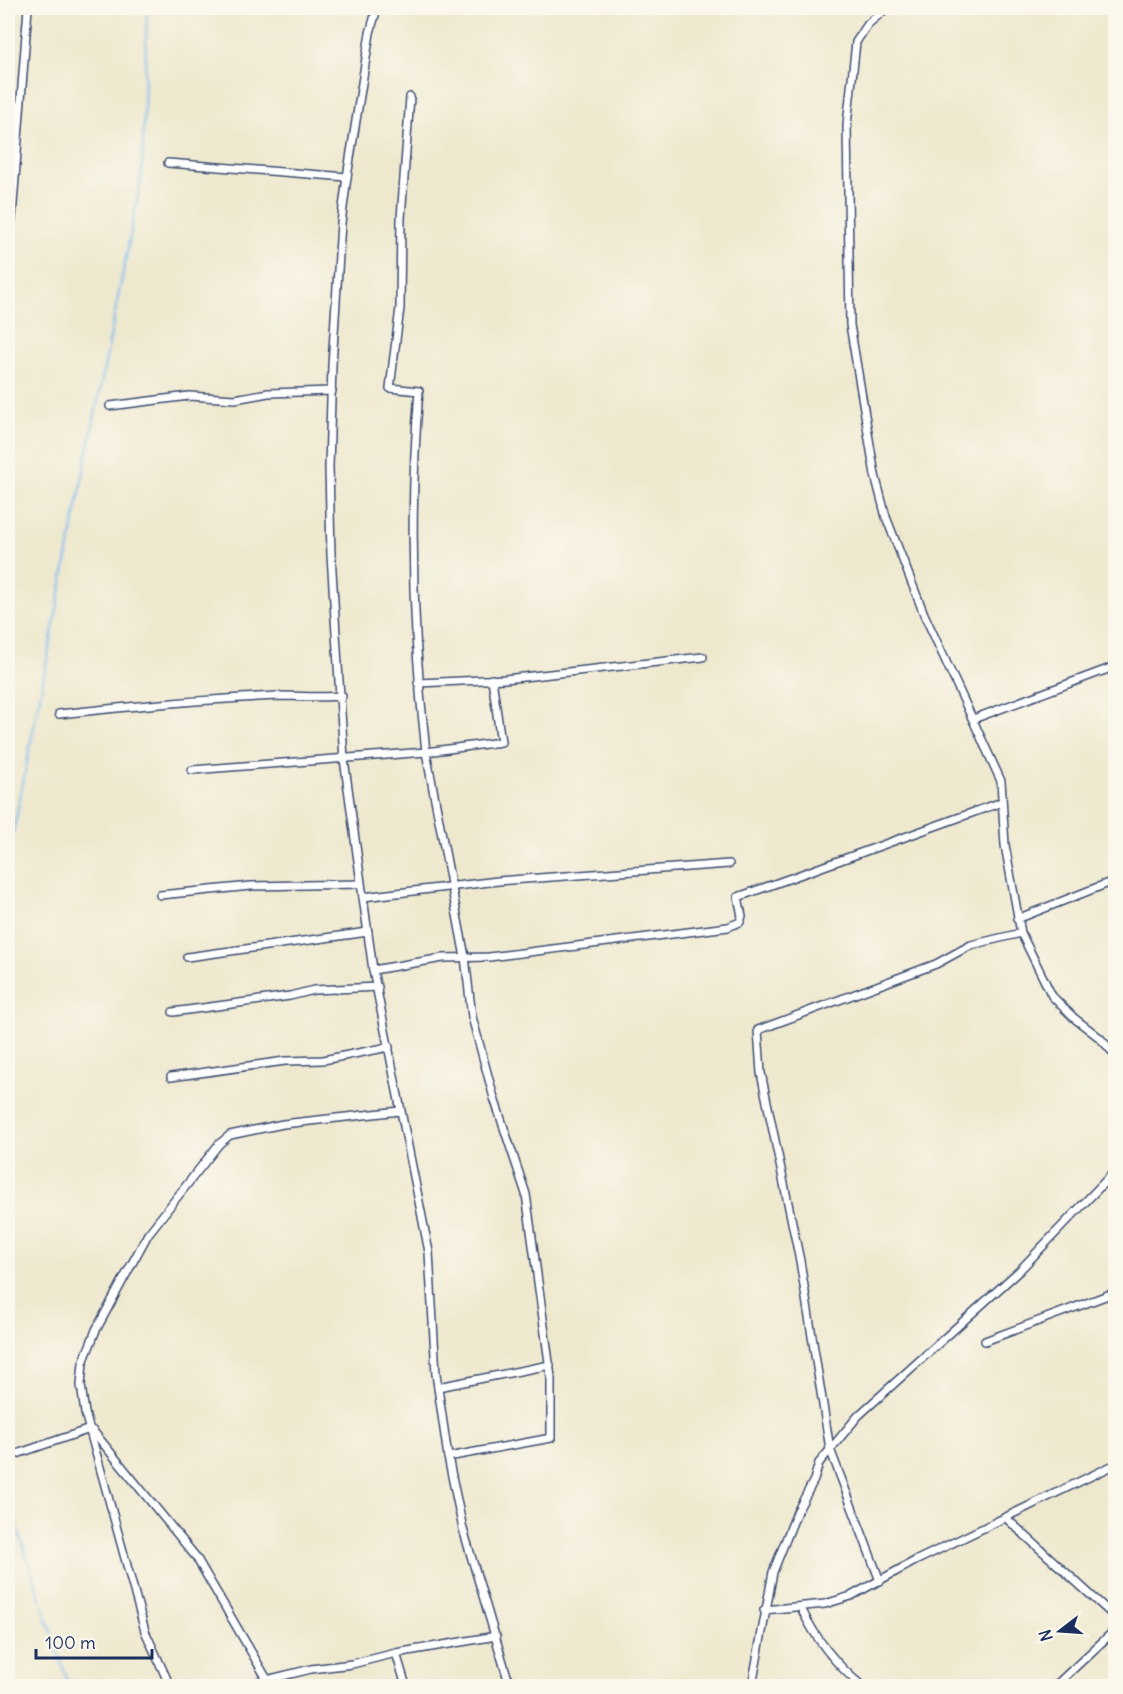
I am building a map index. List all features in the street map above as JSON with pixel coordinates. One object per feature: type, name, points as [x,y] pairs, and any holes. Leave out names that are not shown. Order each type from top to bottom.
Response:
[{"type":"street","points":[[8,244],[28,8]]},
{"type":"street","points":[[377,8],[370,33],[341,222],[332,391],[331,555],[342,696],[344,759],[373,970],[429,1252],[438,1387],[448,1457],[463,1528],[510,1686]]},
{"type":"street","points":[[887,8],[860,33],[853,60],[846,172],[850,325],[874,474],[886,517],[924,614],[1001,781],[1005,845],[1021,933],[1052,996],[1074,1018],[1100,1038],[1116,1056]]},
{"type":"street","points":[[410,97],[401,218],[400,308],[390,388],[419,391],[411,540],[418,683],[426,752],[465,957],[472,1017],[526,1194],[550,1365],[551,1438],[448,1457]]},
{"type":"street","points":[[168,164],[347,177]]},
{"type":"street","points":[[110,406],[189,396],[235,399],[268,393],[332,391]]},
{"type":"street","points":[[418,683],[492,679],[703,657]]},
{"type":"street","points":[[973,719],[1116,666]]},
{"type":"street","points":[[192,770],[426,752],[501,742],[492,679]]},
{"type":"street","points":[[59,714],[174,703],[342,696]]},
{"type":"street","points":[[373,970],[465,957],[489,957],[728,927],[740,922],[742,916],[738,897],[1002,802]]},
{"type":"street","points":[[363,897],[452,886],[729,864]]},
{"type":"street","points":[[1017,919],[1116,880]]},
{"type":"street","points":[[160,895],[251,886],[360,884]]},
{"type":"street","points":[[187,957],[368,932]]},
{"type":"street","points":[[880,1581],[830,1449],[800,1261],[760,1073],[758,1030],[936,964],[971,945],[1021,933]]},
{"type":"street","points":[[173,1012],[290,996],[315,990],[378,987]]},
{"type":"street","points":[[171,1077],[285,1061],[323,1060],[389,1047]]},
{"type":"street","points":[[170,1686],[145,1631],[90,1429],[81,1385],[83,1363],[96,1330],[148,1234],[219,1144],[230,1135],[283,1124],[400,1111]]},
{"type":"street","points":[[752,1686],[764,1610],[779,1556],[814,1480],[819,1462],[858,1416],[889,1385],[1027,1263],[1116,1170]]},
{"type":"street","points":[[986,1341],[1116,1292]]},
{"type":"street","points":[[438,1387],[550,1365]]},
{"type":"street","points":[[8,1457],[90,1429]]},
{"type":"street","points":[[90,1429],[196,1557],[271,1686]]},
{"type":"street","points":[[764,1610],[801,1608],[825,1604],[850,1596],[915,1561],[1116,1464]]},
{"type":"street","points":[[1006,1518],[1116,1618]]},
{"type":"street","points":[[801,1608],[823,1648],[849,1676],[862,1686]]},
{"type":"street","points":[[1056,1686],[1116,1629]]},
{"type":"street","points":[[242,1686],[311,1669],[352,1664],[396,1653],[496,1636]]},
{"type":"street","points":[[396,1653],[406,1686]]},
{"type":"waterway","points":[[8,859],[142,175],[147,8]]},
{"type":"waterway","points":[[8,1499],[69,1686]]}]
